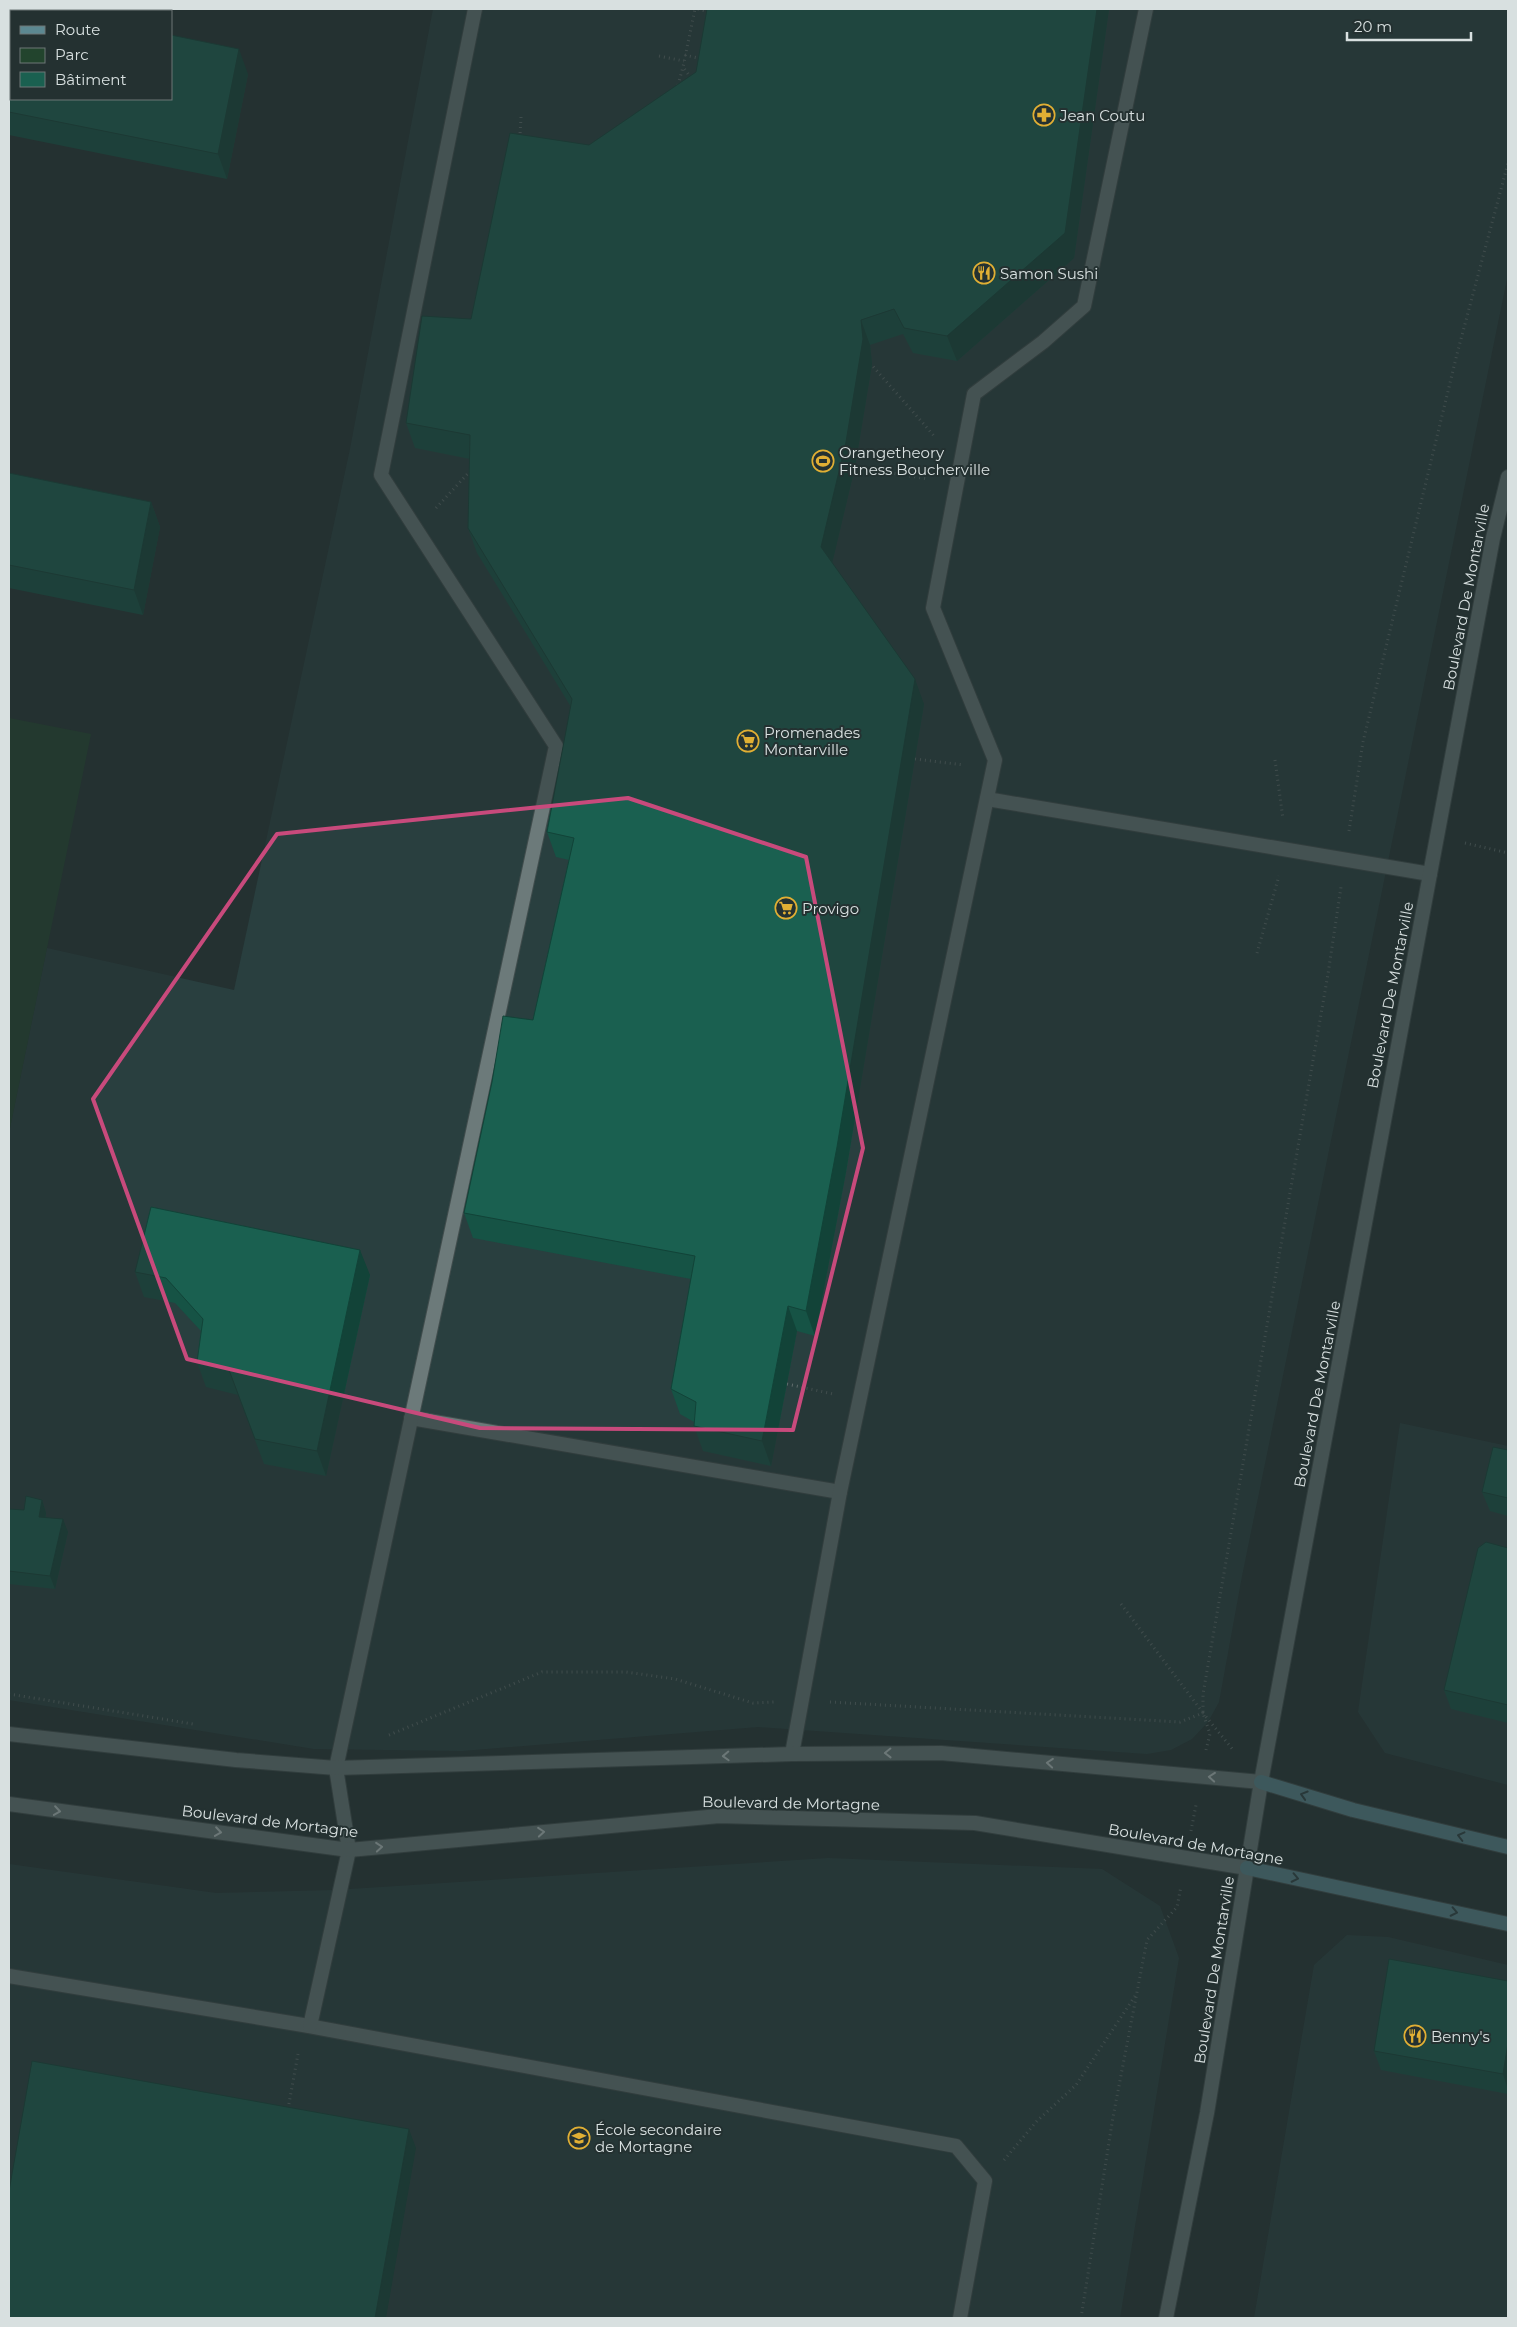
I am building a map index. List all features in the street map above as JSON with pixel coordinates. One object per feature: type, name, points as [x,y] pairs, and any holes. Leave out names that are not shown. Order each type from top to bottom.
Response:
[{"type":"main road","points":[[1261,1782],[1353,1810],[1508,1847]]},
{"type":"main road","name":"Boulevard de Mortagne","points":[[1247,1868],[1508,1924]]},
{"type":"street","points":[[306,2026],[349,1850],[336,1768],[556,746],[381,475],[475,9]]},
{"type":"street","points":[[792,1754],[840,1492],[994,770],[995,760],[933,608],[974,394],[1043,342],[1084,306],[1146,9]]},
{"type":"street","name":"Boulevard De Montarville","points":[[1166,2318],[1207,2113],[1261,1782],[1493,538],[1508,477]]},
{"type":"street","points":[[987,799],[1430,874]]},
{"type":"street","points":[[411,1418],[840,1492]]},
{"type":"street","points":[[9,1734],[236,1760],[336,1768],[792,1754],[941,1753],[1261,1782]]},
{"type":"street","name":"Boulevard de Mortagne","points":[[9,1804],[349,1850],[719,1816],[975,1823],[1247,1868]]},
{"type":"street","points":[[9,1976],[306,2026],[956,2146],[985,2181],[960,2318]]},
{"type":"path","points":[[677,92],[697,9],[712,13]]},
{"type":"path","points":[[685,55],[711,62]]},
{"type":"path","points":[[659,56],[684,61]]},
{"type":"path","points":[[683,66],[694,82]]},
{"type":"path","points":[[521,117],[520,135],[529,137]]},
{"type":"path","points":[[1349,832],[1363,742],[1457,354],[1508,163]]},
{"type":"path","points":[[862,361],[872,364],[960,466]]},
{"type":"path","points":[[416,529],[473,467]]},
{"type":"path","points":[[855,467],[920,477]]},
{"type":"path","points":[[915,759],[994,770]]},
{"type":"path","points":[[1437,836],[1508,853]]},
{"type":"path","points":[[1081,2318],[1113,2117],[1147,1940],[1178,1908],[1210,1734],[1203,1714],[1203,1694],[1328,974],[1341,888]]},
{"type":"path","points":[[787,1384],[860,1400]]},
{"type":"path","points":[[1121,1604],[1203,1714],[1261,1782]]},
{"type":"path","points":[[382,1736],[394,1734],[542,1672],[626,1672],[675,1679],[753,1703],[776,1702]]},
{"type":"path","points":[[9,1694],[196,1724]]},
{"type":"path","points":[[844,1703],[1180,1722],[1203,1714]]},
{"type":"path","points":[[985,2181],[1037,2121],[1076,2085],[1136,1994]]},
{"type":"path","points":[[287,2116],[306,2026]]},
{"type":"highlighted area","points":[[628,798],[806,857],[863,1148],[793,1430],[480,1428],[187,1359],[93,1099],[277,834]]},
{"type":"shaded area","points":[[433,9],[1508,9],[1508,274],[1242,1576],[1219,1702],[1208,1722],[1192,1739],[1171,1750],[1147,1754],[758,1727],[462,1751],[314,1749],[9,1700],[9,1133],[47,948],[234,990],[350,449]]},
{"type":"shaded area","points":[[1400,1423],[1508,1446],[1508,1785],[1385,1753],[1358,1712]]},
{"type":"shaded area","name":"École secondaire de Mortagne","points":[[828,1858],[1102,1869],[1160,1906],[1179,1958],[1120,2318],[9,2318],[9,1864],[216,1893],[335,1890]]},
{"type":"shaded area","points":[[1347,1935],[1388,1937],[1508,1965],[1508,2318],[1254,2318],[1314,1965]]},
{"type":"green space","points":[[9,718],[91,734],[9,1133]]},
{"type":"building","points":[[9,9],[46,10],[10,10],[10,100],[172,100],[172,35],[239,49],[218,154],[9,112]]},
{"type":"building","name":"Promenades Montarville","points":[[707,9],[1097,9],[1065,233],[947,336],[904,328],[894,309],[861,320],[863,339],[846,442],[821,547],[915,679],[837,1147],[806,1311],[788,1306],[762,1441],[694,1426],[696,1402],[671,1389],[695,1256],[464,1213],[492,1082],[503,1016],[533,1020],[574,838],[547,832],[572,699],[468,528],[470,435],[406,423],[422,316],[471,319],[510,133],[589,145],[696,72]]},
{"type":"building","points":[[9,473],[151,502],[134,590],[9,565]]},
{"type":"building","points":[[151,1207],[360,1250],[317,1451],[255,1439],[229,1370],[197,1362],[203,1319],[166,1278],[135,1272]]},
{"type":"building","points":[[1493,1447],[1508,1450],[1508,1498],[1482,1492]]},
{"type":"building","points":[[26,1496],[42,1500],[39,1517],[63,1519],[50,1576],[9,1571],[9,1509],[24,1510]]},
{"type":"building","points":[[1486,1542],[1508,1548],[1508,1705],[1444,1690],[1478,1548]]},
{"type":"building","points":[[1389,1959],[1508,1981],[1508,2043],[1503,2074],[1374,2051]]},
{"type":"building","points":[[32,2061],[409,2129],[375,2318],[9,2318],[9,2191]]},
{"type":"place","name":"Jean Coutu","points":[[1044,115]]},
{"type":"place","name":"Samon Sushi","points":[[984,273]]},
{"type":"place","name":"Orangetheory Fitness Boucherville","points":[[823,461]]},
{"type":"place","name":"Promenades Montarville","points":[[748,741]]},
{"type":"place","name":"Provigo","points":[[786,908]]},
{"type":"place","name":"Benny's","points":[[1415,2036]]},
{"type":"place","name":"École secondaire de Mortagne","points":[[579,2138]]}]
